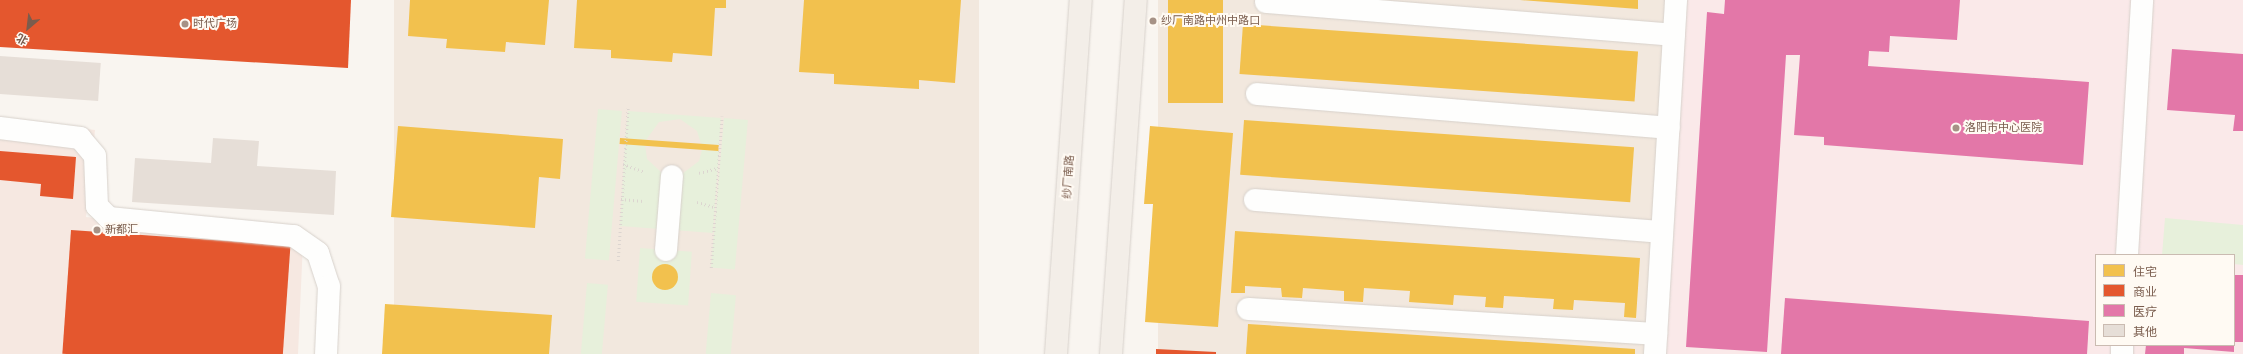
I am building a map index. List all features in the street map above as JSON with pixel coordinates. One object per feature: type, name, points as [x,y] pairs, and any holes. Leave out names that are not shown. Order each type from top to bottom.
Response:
[{"type":"main road","name":"纱厂南路","points":[[1056,354],[1081,0]]},
{"type":"main road","points":[[1111,354],[1136,0]]},
{"type":"street","points":[[1248,309],[1655,344],[1676,0]]},
{"type":"street","points":[[2128,254],[2142,0]]},
{"type":"street","points":[[1266,2],[1674,35]]},
{"type":"street","points":[[1257,94],[1669,128]]},
{"type":"street","points":[[0,128],[80,138],[95,156],[98,206],[109,218],[294,236],[318,253],[329,286],[326,354]]},
{"type":"street","points":[[666,250],[672,176]]},
{"type":"street","points":[[1255,200],[1662,232]]},
{"type":"path","points":[[618,262],[628,108]]},
{"type":"path","points":[[711,268],[722,116]]},
{"type":"shaded area","points":[[394,0],[979,0],[979,354],[394,354]]},
{"type":"shaded area","points":[[1158,0],[1684,0],[1684,354],[1158,354]]},
{"type":"shaded area","name":"洛阳市中心医院","points":[[1677,0],[2243,0],[2243,354],[1655,354]]},
{"type":"shaded area","name":"新都汇","points":[[0,119],[95,130],[86,217],[303,242],[298,354],[0,354]]},
{"type":"green space","points":[[598,109],[622,111],[609,261],[585,258]]},
{"type":"green space","points":[[628,111],[721,118],[719,145],[701,144],[697,131],[680,119],[659,122],[646,140],[625,139]]},
{"type":"green space","points":[[724,118],[748,120],[735,270],[711,267]]},
{"type":"green space","points":[[625,144],[645,145],[647,159],[662,173],[682,174],[699,161],[702,150],[719,151],[713,233],[620,226]]},
{"type":"green space","points":[[2165,218],[2243,225],[2243,265],[2235,264],[2235,254],[2162,254]]},
{"type":"green space","points":[[640,248],[692,252],[688,305],[636,302]]},
{"type":"green space","points":[[587,283],[608,285],[602,354],[581,354]]},
{"type":"green space","points":[[711,293],[736,295],[731,354],[706,354]]},
{"type":"building: 住宅","points":[[410,0],[549,0],[545,45],[506,42],[505,52],[446,48],[447,39],[408,36]]},
{"type":"building: 住宅","points":[[577,0],[726,0],[726,8],[715,8],[712,56],[673,53],[672,62],[611,58],[611,50],[574,48]]},
{"type":"building: 住宅","points":[[804,0],[961,0],[955,83],[919,80],[919,89],[834,84],[834,74],[799,72]]},
{"type":"building: 住宅","points":[[1168,0],[1223,0],[1223,103],[1168,103]]},
{"type":"building: 住宅","points":[[1520,0],[1638,0],[1638,9]]},
{"type":"building: 住宅","points":[[1243,24],[1638,52],[1635,102],[1240,74]]},
{"type":"building: 住宅","points":[[1244,120],[1634,147],[1630,202],[1240,175]]},
{"type":"building: 住宅","points":[[398,126],[563,139],[560,179],[539,177],[535,228],[391,217]]},
{"type":"building: 住宅","points":[[1150,126],[1233,133],[1218,327],[1145,322],[1153,204],[1144,204]]},
{"type":"building: 住宅","points":[[620,138],[719,145],[718,151],[620,144]]},
{"type":"building: 住宅","points":[[1235,231],[1640,258],[1636,318],[1624,317],[1625,303],[1574,300],[1573,310],[1553,309],[1554,299],[1504,296],[1503,308],[1485,307],[1486,297],[1454,295],[1453,305],[1409,302],[1410,291],[1364,288],[1363,302],[1344,301],[1344,291],[1303,288],[1302,298],[1282,297],[1281,288],[1245,286],[1245,293],[1231,293]]},
{"type":"building: 住宅","points":[[665,264],[674,268],[678,277],[674,286],[665,290],[656,286],[652,277],[656,268]]},
{"type":"building: 住宅","points":[[385,304],[552,315],[549,354],[382,354]]},
{"type":"building: 住宅","points":[[1248,324],[1635,349],[1635,354],[1246,354]]},
{"type":"building: 商业","name":"时代广场","points":[[0,0],[351,0],[348,68],[0,47]]},
{"type":"building: 商业","points":[[0,151],[76,157],[73,199],[40,196],[41,184],[0,180]]},
{"type":"building: 商业","points":[[71,230],[290,245],[283,354],[62,354]]},
{"type":"building: 商业","points":[[1156,349],[1216,352],[1216,354],[1156,354]]},
{"type":"building: 医疗","points":[[1725,0],[1960,0],[1957,40],[1890,36],[1889,52],[1869,51],[1868,66],[2089,82],[2083,165],[1824,145],[1824,137],[1794,135],[1800,55],[1786,55],[1767,352],[1686,347],[1707,12],[1724,14]]},
{"type":"building: 医疗","points":[[2172,49],[2243,54],[2243,131],[2233,131],[2235,115],[2167,110]]},
{"type":"building: 医疗","points":[[2235,275],[2243,275],[2243,342],[2235,342]]},
{"type":"building: 医疗","points":[[1785,298],[2089,321],[2087,354],[1781,354]]},
{"type":"building: 医疗","points":[[2146,346],[2234,346],[2234,352],[2184,348],[2184,354],[2145,354]]},
{"type":"building: 其他","points":[[0,56],[101,63],[98,101],[0,94]]},
{"type":"building: 其他","points":[[213,138],[259,141],[257,166],[336,171],[334,215],[132,202],[135,158],[211,163]]},
{"type":"place","name":"纱厂南路中州中路口","points":[[1153,21]]},
{"type":"place","name":"时代广场","points":[[185,24]]},
{"type":"place","name":"洛阳市中心医院","points":[[1956,128]]},
{"type":"place","name":"新都汇","points":[[97,230]]}]
